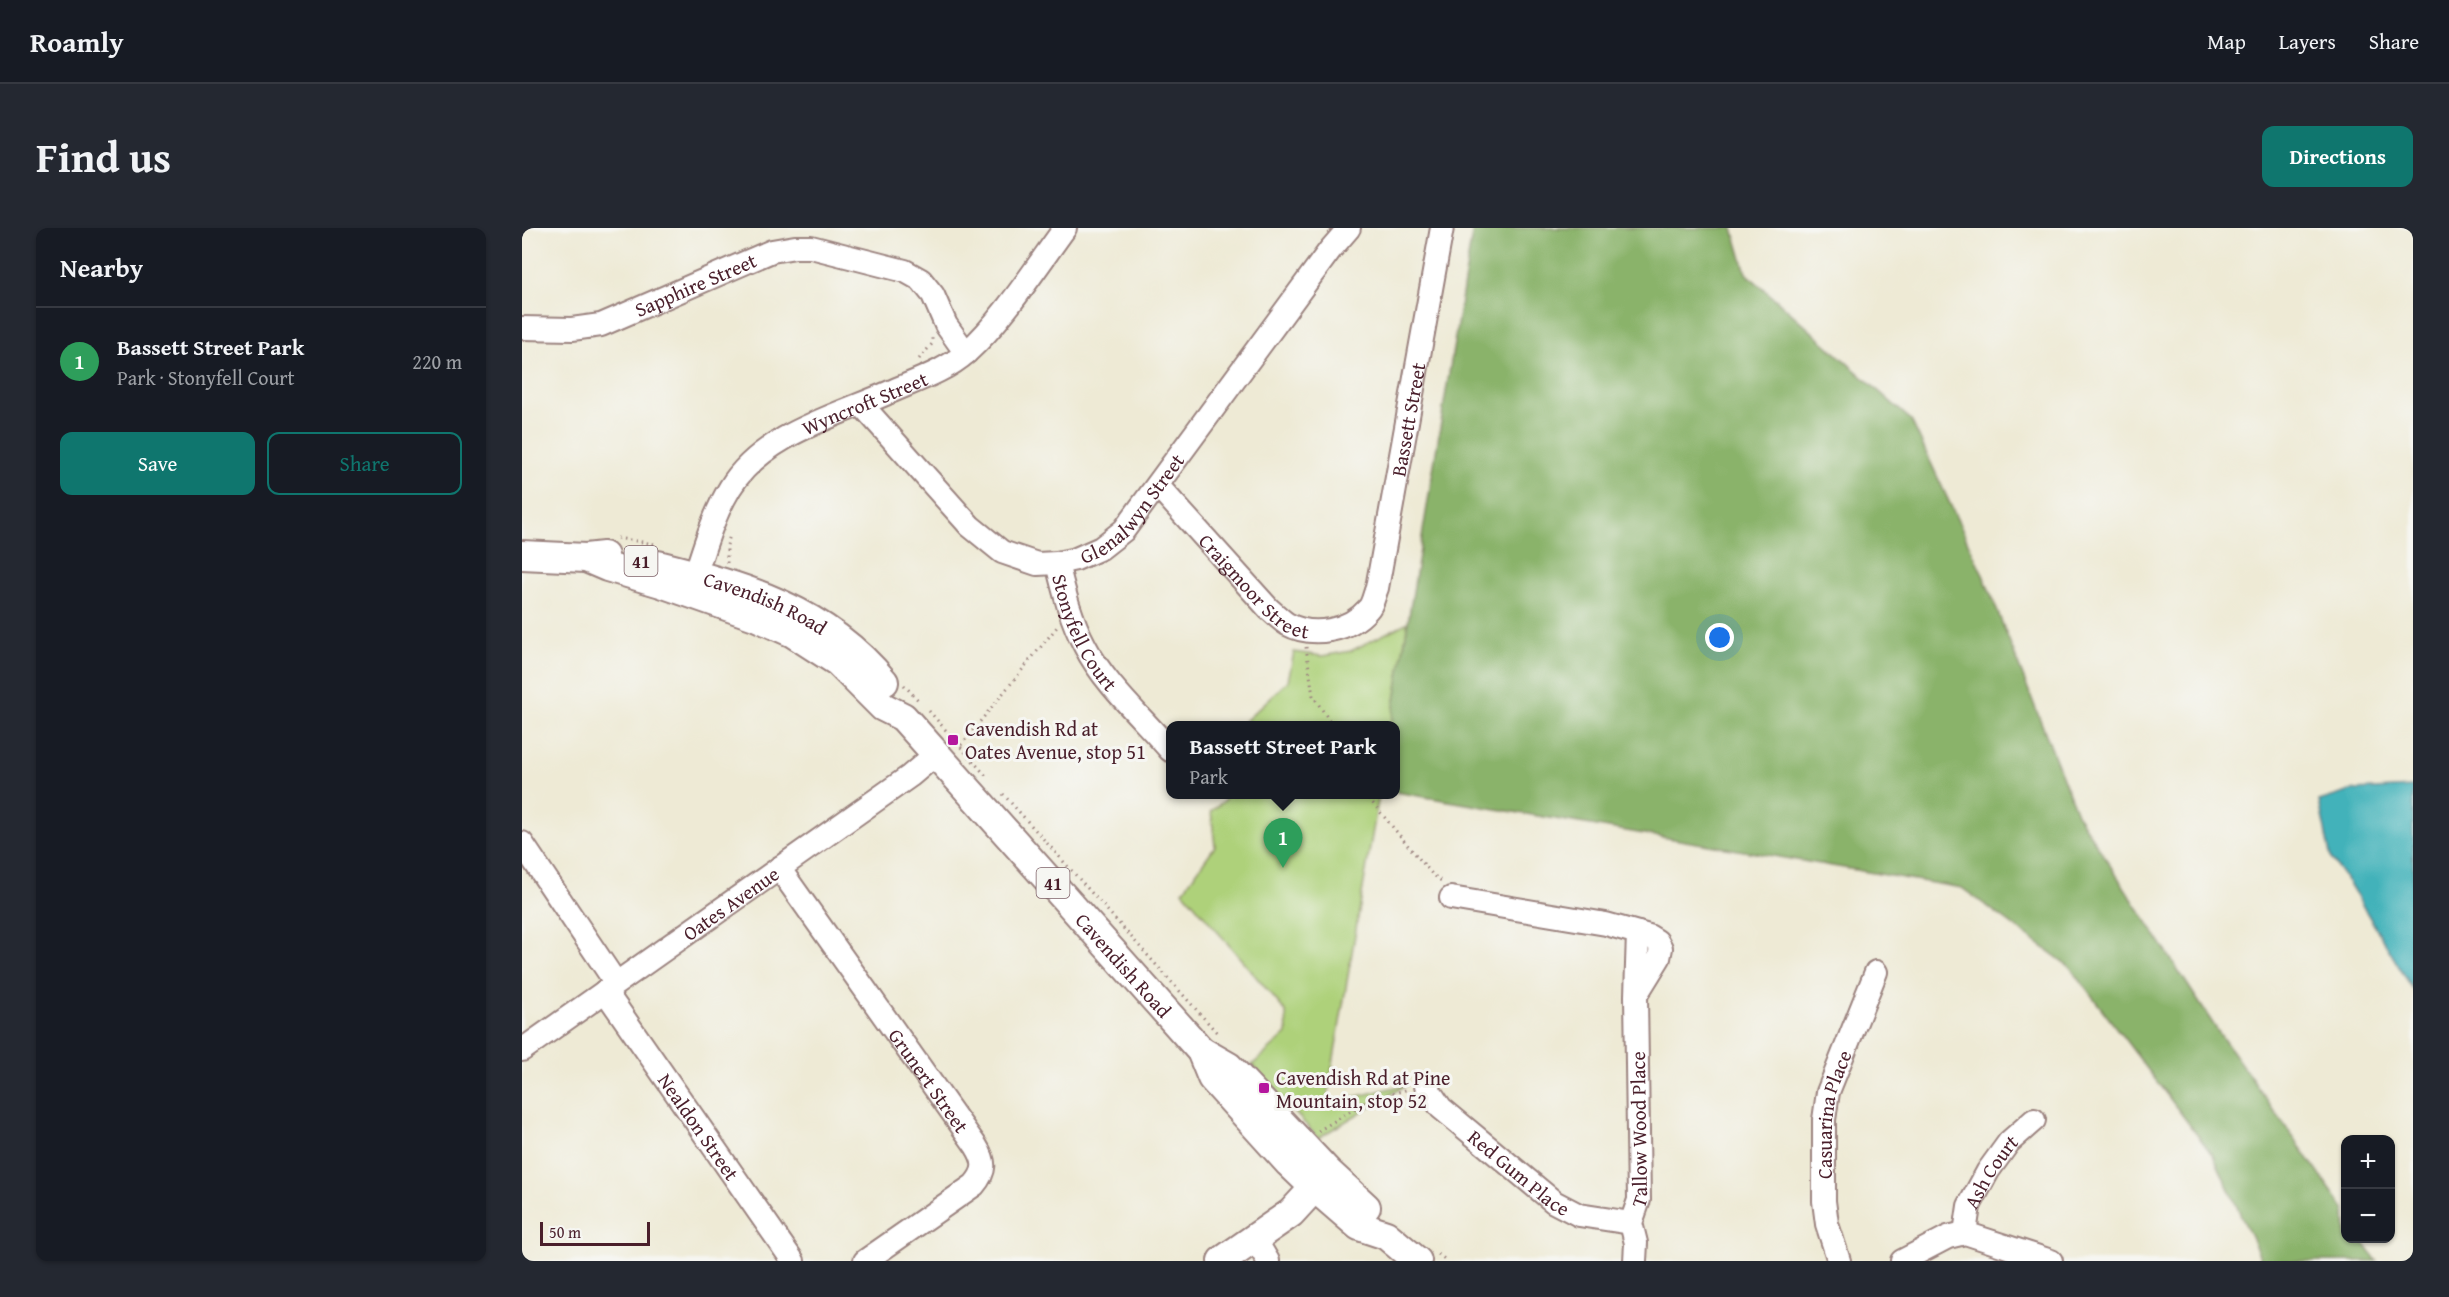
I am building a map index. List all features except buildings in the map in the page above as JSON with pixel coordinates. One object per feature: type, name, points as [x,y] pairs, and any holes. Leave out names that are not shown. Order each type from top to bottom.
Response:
[{"type":"main road","name":"Cavendish Road","points":[[522,555],[623,557],[693,583],[775,601],[808,616],[853,649],[894,694],[903,717],[948,750],[1212,1046],[1359,1226],[1423,1254]]},
{"type":"main road","points":[[1222,1261],[1262,1250],[1321,1180]]},
{"type":"street","name":"Wyncroft Street","points":[[693,583],[724,498],[745,468],[778,442],[944,367],[966,353],[1011,301],[1065,228]]},
{"type":"street","name":"Glenalwyn Street","points":[[862,405],[970,526],[1002,552],[1036,564],[1076,559],[1101,548],[1124,530],[1330,250],[1349,228]]},
{"type":"street","name":"Bassett Street","points":[[1370,607],[1377,588],[1442,228]]},
{"type":"street","name":"Sapphire Street","points":[[522,328],[572,329],[601,326],[772,251],[795,247],[811,238],[905,271],[921,280],[933,295],[946,325],[966,353]]},
{"type":"street","name":"Craigmoor Street","points":[[1158,486],[1269,609],[1287,624],[1307,630],[1331,631],[1356,621],[1370,607]]},
{"type":"street","name":"Stonyfell Court","points":[[1057,563],[1069,611],[1085,647],[1099,669],[1166,745]]},
{"type":"street","name":"Oates Avenue","points":[[522,1050],[948,750]]},
{"type":"street","name":"Nealdon Street","points":[[522,843],[610,987],[793,1261]]},
{"type":"street","name":"Grunert Street","points":[[779,868],[976,1146],[985,1167],[982,1176],[974,1185],[865,1261]]},
{"type":"street","name":"Tallow Wood Place","points":[[1451,898],[1606,924],[1657,941],[1661,948],[1659,958],[1636,996],[1639,1200],[1631,1223],[1636,1243],[1635,1261]]},
{"type":"street","name":"Casuarina Place","points":[[1839,1261],[1827,1224],[1824,1201],[1824,1119],[1828,1092],[1876,972]]},
{"type":"street","name":"Red Gum Place","points":[[1426,1086],[1442,1108],[1554,1202],[1579,1215],[1631,1223]]},
{"type":"street","name":"Ash Court","points":[[1965,1233],[1969,1206],[1988,1171],[2009,1142],[2034,1120]]},
{"type":"street","points":[[1902,1261],[1948,1237],[1965,1233],[2051,1261]]},
{"type":"path","points":[[914,361],[921,358],[932,344],[932,335]]},
{"type":"path","points":[[730,569],[725,560],[732,527]]},
{"type":"path","points":[[614,538],[664,546]]},
{"type":"path","points":[[948,750],[968,739],[1069,611]]},
{"type":"path","points":[[1307,630],[1305,653],[1313,696],[1330,721]]},
{"type":"path","points":[[898,679],[948,750],[991,781]]},
{"type":"path","points":[[999,789],[1212,1046]]},
{"type":"path","points":[[1368,799],[1432,874],[1443,881],[1451,898]]},
{"type":"path","points":[[1312,1135],[1379,1096],[1426,1086]]},
{"type":"path","points":[[1423,1254],[1447,1261]]},
{"type":"green space","points":[[1473,228],[1733,228],[1746,273],[1911,420],[1984,577],[2078,816],[2219,1033],[2341,1204],[2341,1243],[2364,1243],[2377,1261],[2262,1261],[2214,1157],[2070,967],[1962,888],[1400,793],[1400,721],[1392,721]]},
{"type":"green space","points":[[1408,622],[1392,721],[1245,721],[1288,681],[1294,652],[1322,656],[1351,651]]},
{"type":"green space","points":[[1378,799],[1326,1104],[1408,1084],[1318,1138],[1252,1065],[1287,1034],[1286,1012],[1183,891],[1215,846],[1211,811],[1225,800]]},
{"type":"water","points":[[2413,787],[2413,990],[2349,883],[2331,859],[2319,801],[2354,790]]},
{"type":"place","name":"Cavendish Rd at Oates Avenue, stop 51","points":[[953,740]]},
{"type":"place","name":"Bassett Street Park","points":[[1283,868]]},
{"type":"place","name":"Cavendish Rd at Pine Mountain, stop 52","points":[[1264,1088]]}]
